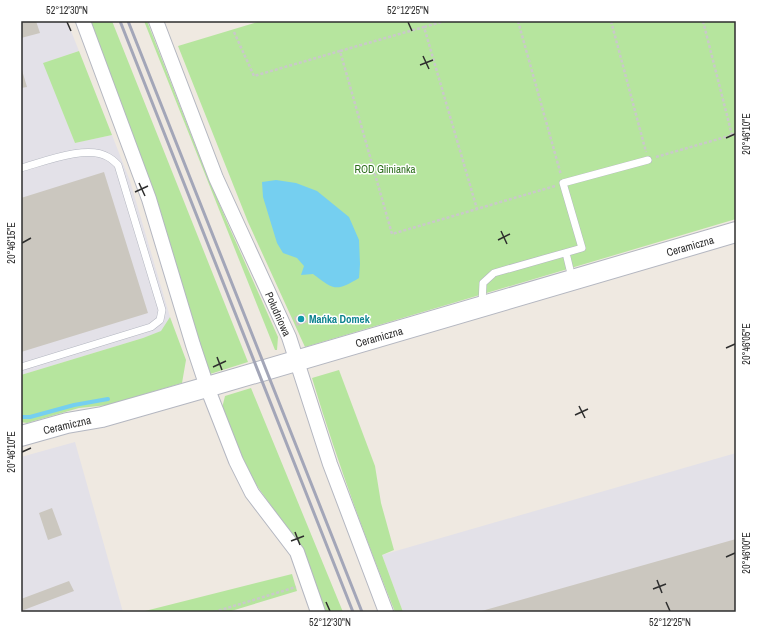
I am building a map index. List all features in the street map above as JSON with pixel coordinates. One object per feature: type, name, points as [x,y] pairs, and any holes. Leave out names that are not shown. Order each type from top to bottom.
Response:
[{"type":"main road","name":"Ceramiczna","points":[[21,436],[67,423],[102,417],[736,232]]},
{"type":"street","points":[[83,21],[150,199],[192,345],[236,461],[252,493],[297,552],[318,612]]},
{"type":"street","name":"Południowa","points":[[156,21],[216,178],[289,337],[325,450],[386,612]]},
{"type":"lane","points":[[21,168],[69,154],[88,152],[108,156],[118,165],[162,310],[160,320],[151,327],[21,367]]},
{"type":"lane","points":[[482,307],[483,283],[494,273],[582,248],[563,183],[648,160]]},
{"type":"lane","points":[[566,253],[573,280]]},
{"type":"path","points":[[234,32],[254,76],[445,21]]},
{"type":"path","points":[[340,51],[392,234],[563,183],[518,21]]},
{"type":"path","points":[[611,21],[648,160],[736,134]]},
{"type":"path","points":[[704,21],[732,135]]},
{"type":"path","points":[[424,27],[477,209]]},
{"type":"path","points":[[214,612],[308,583]]},
{"type":"shaded area","points":[[21,21],[67,21],[79,51],[44,63],[75,143],[112,135],[130,181],[170,317],[162,331],[21,375]]},
{"type":"shaded area","points":[[75,442],[123,612],[21,612],[21,457]]},
{"type":"shaded area","points":[[736,453],[736,612],[403,612],[382,555]]},
{"type":"green space","points":[[89,21],[112,21],[248,362],[210,374],[196,339],[144,166]]},
{"type":"green space","points":[[144,21],[147,21],[201,160],[278,337],[277,350],[275,350]]},
{"type":"green space","name":"ROD Glinianka","points":[[261,21],[736,21],[736,219],[305,347],[248,222],[178,46]]},
{"type":"green space","points":[[79,51],[112,135],[75,143],[43,63]]},
{"type":"green space","points":[[170,317],[186,360],[182,383],[108,405],[79,408],[27,423],[21,422],[21,375],[143,338],[161,331]]},
{"type":"green space","points":[[339,370],[375,466],[381,503],[394,550],[382,555],[403,612],[395,612],[361,525],[312,378]]},
{"type":"green space","points":[[251,388],[343,612],[325,612],[300,546],[247,472],[222,408],[225,396]]},
{"type":"green space","points":[[292,574],[297,591],[228,612],[141,612]]},
{"type":"water","points":[[276,180],[296,183],[317,191],[349,217],[359,240],[359,278],[345,286],[335,287],[313,274],[301,275],[304,266],[297,258],[283,253],[277,243],[263,197],[262,182]]},
{"type":"building","points":[[21,21],[36,21],[40,33],[21,38]]},
{"type":"building","points":[[21,67],[27,87],[21,88]]},
{"type":"building","points":[[104,172],[148,313],[21,352],[21,198]]},
{"type":"building","name":"Mańka Domek","points":[[304,313],[308,322],[297,326],[294,317]]},
{"type":"building","points":[[52,508],[62,535],[48,540],[39,513]]},
{"type":"building","points":[[736,539],[736,612],[478,612]]},
{"type":"building","points":[[69,581],[74,591],[21,611],[21,599]]},
{"type":"waterway","points":[[21,417],[30,417],[74,405],[108,399]]},
{"type":"railway","points":[[120,21],[353,612]]},
{"type":"railway","points":[[128,21],[362,612]]},
{"type":"place","name":"Mańka Domek","points":[[301,319]]}]
